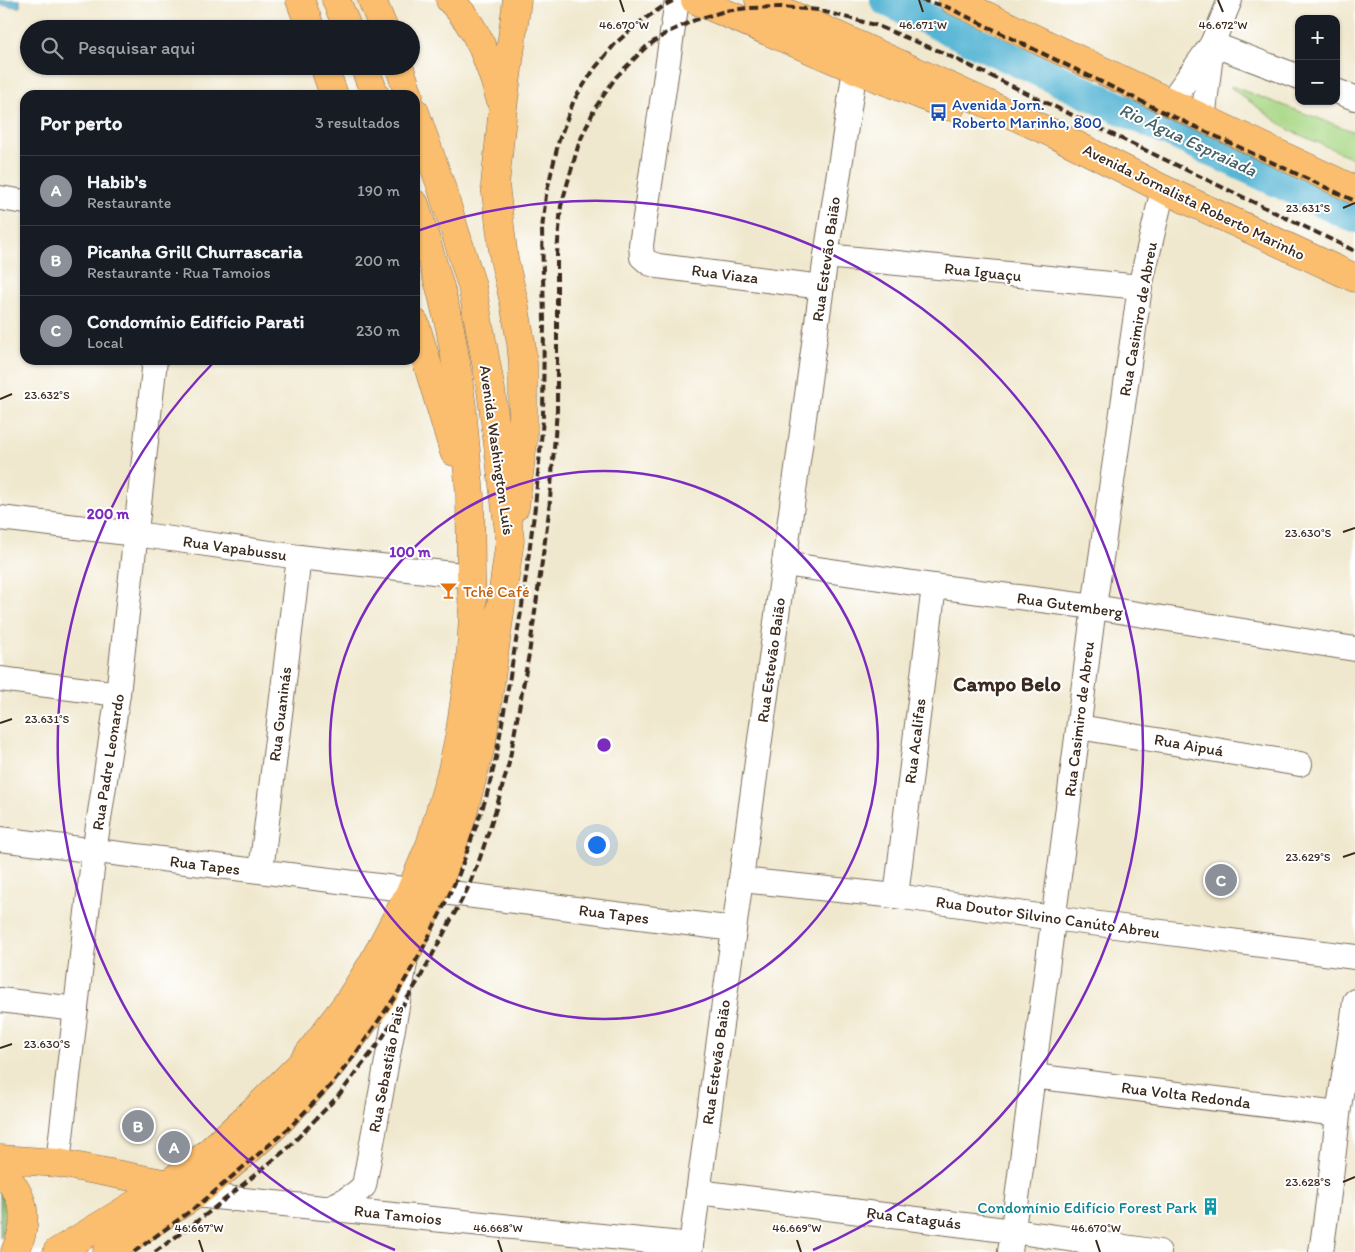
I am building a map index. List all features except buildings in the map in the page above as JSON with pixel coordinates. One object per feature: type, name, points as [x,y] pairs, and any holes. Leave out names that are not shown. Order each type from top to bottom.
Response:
[{"type":"main road","points":[[300,0],[308,20]]},
{"type":"main road","points":[[336,0],[344,20]]},
{"type":"main road","points":[[372,0],[380,20]]},
{"type":"main road","points":[[450,0],[473,28],[487,58],[502,107]]},
{"type":"main road","points":[[510,540],[523,442],[524,400],[521,343],[504,259],[495,186],[502,107],[517,0]]},
{"type":"main road","points":[[695,0],[855,69],[1018,135],[1033,138],[1054,134]]},
{"type":"main road","name":"Avenida Jornalista Roberto Marinho","points":[[760,0],[1054,134],[1162,189],[1355,278]]},
{"type":"main road","points":[[953,0],[1355,190]]},
{"type":"main road","points":[[327,75],[332,90]]},
{"type":"main road","points":[[402,75],[407,90]]},
{"type":"main road","name":"Avenida Washington Luís","points":[[57,1252],[168,1184],[207,1154],[301,1064],[348,1002],[394,925],[423,891],[450,854],[463,814],[482,742],[510,540],[491,390],[472,286],[420,126]]},
{"type":"main road","name":"Avenida Washington Luís","points":[[107,1252],[195,1195],[276,1125],[321,1078],[360,1029],[384,994],[408,951],[423,891],[430,845],[452,770],[459,737],[470,664],[473,616],[470,495],[462,407],[450,328],[420,221]]},
{"type":"main road","points":[[420,338],[452,444],[470,495]]},
{"type":"main road","points":[[0,1159],[58,1163],[168,1184]]},
{"type":"main road","points":[[0,1170],[8,1178],[18,1194],[23,1211],[24,1224],[15,1252]]},
{"type":"street","name":"Rua Viaza","points":[[677,0],[641,245],[642,257],[649,263],[658,266],[822,287]]},
{"type":"street","points":[[1170,104],[1212,44],[1230,0]]},
{"type":"street","points":[[1212,44],[1295,75]]},
{"type":"street","points":[[1203,119],[1212,44]]},
{"type":"street","name":"Rua Estevão Baião","points":[[690,1248],[826,256],[855,69]]},
{"type":"street","points":[[1340,92],[1355,98]]},
{"type":"street","name":"Rua Casimiro de Abreu","points":[[1012,1241],[1094,607],[1140,287],[1162,189]]},
{"type":"street","points":[[0,198],[20,201]]},
{"type":"street","name":"Rua Iguaçu","points":[[826,256],[1140,287]]},
{"type":"street","name":"Rua Padre Leonardo","points":[[58,1163],[94,852],[118,694],[154,365]]},
{"type":"street","name":"Rua Vapabussu","points":[[0,518],[471,576]]},
{"type":"street","name":"Rua Guaninás","points":[[261,871],[299,556]]},
{"type":"street","name":"Rua Gutemberg","points":[[784,564],[1094,607],[1355,649]]},
{"type":"street","name":"Rua Acalifas","points":[[896,896],[934,586]]},
{"type":"street","points":[[0,679],[118,694]]},
{"type":"street","name":"Rua Aipuá","points":[[1078,726],[1300,764]]},
{"type":"street","name":"Rua Tapes","points":[[0,839],[734,929]]},
{"type":"street","name":"Rua Doutor Silvino Canúto Abreu","points":[[741,880],[896,896],[1355,956]]},
{"type":"street","name":"Rua Sebastião Pais","points":[[364,1186],[408,951]]},
{"type":"street","points":[[0,1000],[76,1009]]},
{"type":"street","points":[[1321,1252],[1338,1114],[1348,1093],[1355,1001]]},
{"type":"street","name":"Rua Volta Redonda","points":[[1033,1076],[1338,1114]]},
{"type":"street","points":[[328,1208],[348,1200],[364,1186],[377,1203],[390,1214]]},
{"type":"street","name":"Rua Cataguás","points":[[698,1192],[1012,1241],[1159,1252]]},
{"type":"street","name":"Rua Tamoios","points":[[195,1195],[390,1214],[690,1248]]},
{"type":"green space","points":[[1231,86],[1355,132],[1355,159],[1289,130],[1231,88]]},
{"type":"green space","points":[[0,1181],[8,1195],[10,1209],[7,1224],[0,1238]]},
{"type":"water","points":[[0,0],[20,0],[20,7],[0,5]]},
{"type":"waterway","name":"Rio Água Espraiada","points":[[886,0],[1355,217]]},
{"type":"railway","points":[[134,1252],[200,1204],[289,1128],[331,1085],[354,1056],[397,994],[422,950],[459,874],[486,798],[496,758],[522,606],[535,507],[543,419],[544,320],[542,229],[546,195],[559,140],[574,100],[595,68],[615,44],[636,25],[675,0]]},
{"type":"railway","points":[[921,0],[945,6],[1157,109],[1355,201]]},
{"type":"railway","points":[[155,1252],[208,1213],[288,1148],[339,1095],[381,1040],[420,978],[467,890],[480,858],[509,763],[529,654],[549,512],[557,410],[557,254],[561,206],[579,143],[595,108],[616,77],[646,47],[668,32],[695,20],[725,11],[748,8],[781,7],[818,10],[875,25],[939,51],[1355,251]]},
{"type":"place","name":"Avenida Jorn. Roberto Marinho, 800","points":[[938,113]]},
{"type":"place","name":"Tchê Café","points":[[449,591]]},
{"type":"place","name":"Condomínio Edifício Parati","points":[[1221,880]]},
{"type":"place","name":"Picanha Grill Churrascaria","points":[[138,1126]]},
{"type":"place","name":"Habib's","points":[[174,1147]]},
{"type":"place","name":"Condomínio Edifício Forest Park","points":[[1211,1207]]},
{"type":"district","name":"Campo Belo","points":[[1007,683]]}]
